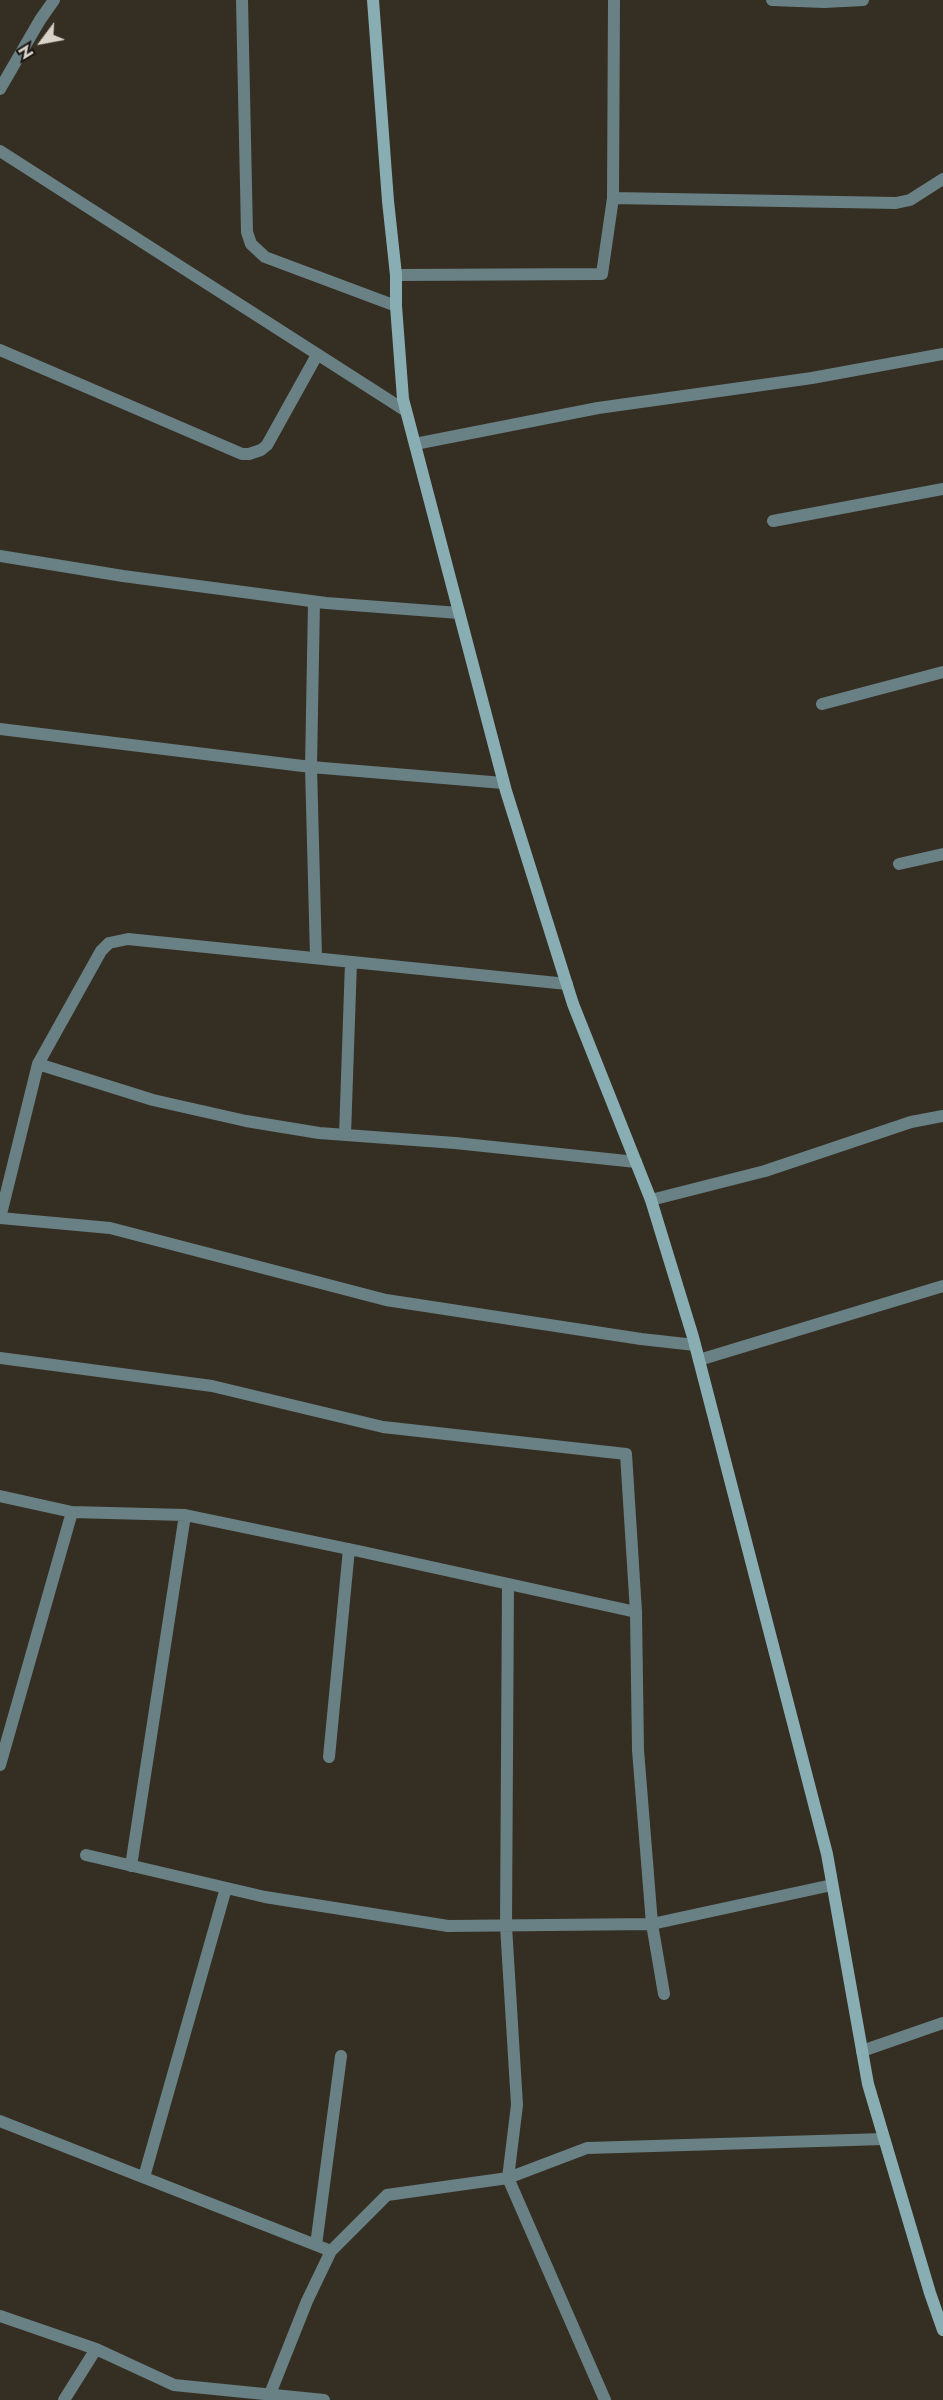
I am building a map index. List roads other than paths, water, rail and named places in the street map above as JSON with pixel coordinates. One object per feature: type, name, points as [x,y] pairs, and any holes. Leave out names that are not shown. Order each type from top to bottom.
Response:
[{"type":"street","points":[[0,89],[54,0]]},
{"type":"street","points":[[242,0],[247,232],[251,244],[265,257],[396,306]]},
{"type":"street","points":[[373,0],[388,201],[396,275],[403,399],[503,783],[573,1004],[651,1200],[695,1345],[827,1854],[868,2084],[943,2330]]},
{"type":"street","points":[[396,275],[602,274],[613,198],[614,0]]},
{"type":"street","points":[[772,0],[824,2],[863,0]]},
{"type":"street","points":[[0,151],[406,411]]},
{"type":"street","points":[[613,198],[896,203],[910,200],[943,178]]},
{"type":"street","points":[[0,350],[249,454],[267,445],[317,355]]},
{"type":"street","points":[[415,444],[598,408],[812,378],[943,354]]},
{"type":"street","points":[[772,521],[943,489]]},
{"type":"street","points":[[0,556],[123,576],[314,602],[459,613]]},
{"type":"street","points":[[314,602],[311,766],[316,957]]},
{"type":"street","points":[[822,704],[943,672]]},
{"type":"street","points":[[0,729],[311,766],[503,783]]},
{"type":"street","points":[[899,864],[943,854]]},
{"type":"street","points":[[567,984],[128,939],[110,943],[101,951],[38,1064],[0,1218],[110,1228],[386,1300],[641,1339],[695,1345]]},
{"type":"street","points":[[345,1135],[351,962]]},
{"type":"street","points":[[38,1064],[163,1102],[246,1121],[345,1135],[455,1143],[636,1162]]},
{"type":"street","points":[[651,1200],[765,1171],[910,1122],[943,1116]]},
{"type":"street","points":[[699,1360],[943,1286]]},
{"type":"street","points":[[0,1358],[212,1386],[384,1427],[626,1455],[636,1612],[638,1750],[652,1924],[664,1994]]},
{"type":"street","points":[[0,1496],[72,1512],[184,1515],[636,1612]]},
{"type":"street","points":[[0,1765],[72,1512]]},
{"type":"street","points":[[131,1866],[184,1515]]},
{"type":"street","points":[[329,1757],[349,1549]]},
{"type":"street","points":[[508,1584],[506,1926],[517,2105],[508,2178],[605,2400]]},
{"type":"street","points":[[86,1855],[265,1897],[448,1926],[652,1924],[832,1885]]},
{"type":"street","points":[[144,2177],[226,1888]]},
{"type":"street","points":[[862,2051],[943,2023]]},
{"type":"street","points":[[316,2245],[341,2055]]},
{"type":"street","points":[[0,2121],[331,2251]]},
{"type":"street","points":[[269,2397],[307,2301],[331,2251],[387,2195],[508,2178],[587,2148],[884,2139]]},
{"type":"street","points":[[0,2316],[96,2349],[174,2385],[269,2397],[324,2400]]},
{"type":"street","points":[[64,2400],[96,2349]]}]
